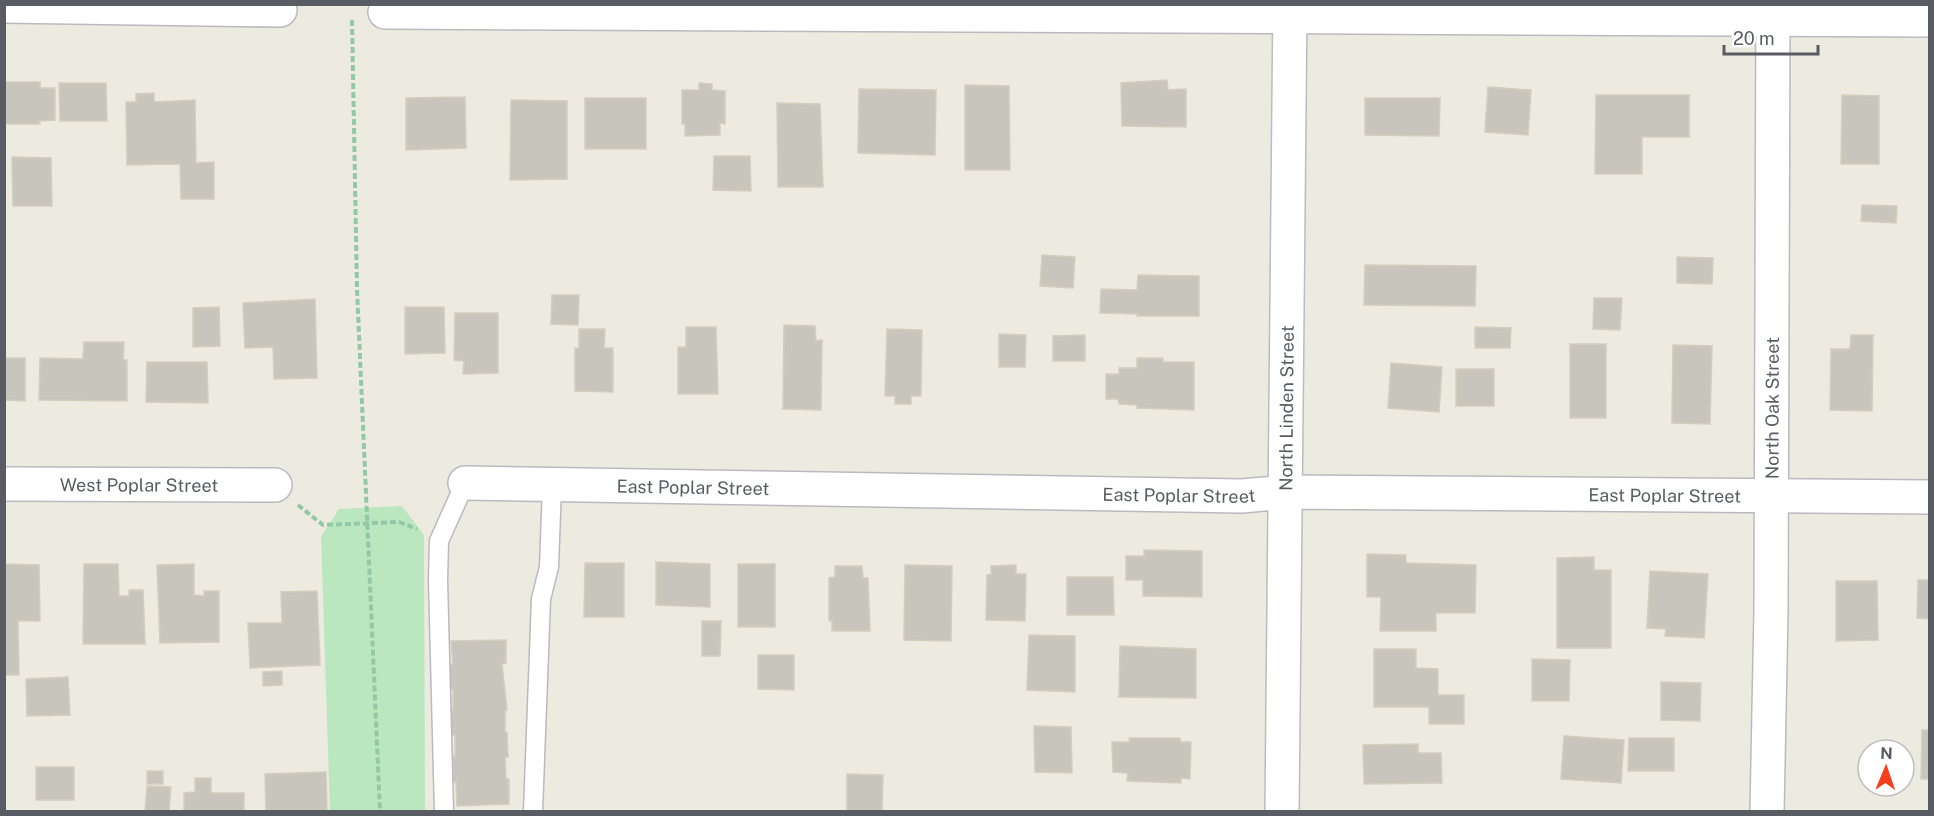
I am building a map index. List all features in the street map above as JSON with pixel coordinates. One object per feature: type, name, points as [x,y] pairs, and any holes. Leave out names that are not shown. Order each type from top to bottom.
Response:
[{"type":"street","points":[[4,6],[280,10]]},
{"type":"street","points":[[385,12],[1290,10],[1773,12],[1929,20]]},
{"type":"street","name":"North Linden Street","points":[[1282,812],[1290,10]]},
{"type":"street","name":"North Oak Street","points":[[1767,812],[1773,12]]},
{"type":"street","name":"East Poplar Street","points":[[465,483],[1242,496],[1286,492],[1929,497]]},
{"type":"street","name":"West Poplar Street","points":[[4,484],[275,485]]},
{"type":"lane","points":[[444,812],[439,541],[465,483]]},
{"type":"lane","points":[[533,812],[541,599],[549,567],[552,486]]},
{"type":"path","points":[[352,31],[357,289],[380,812]]},
{"type":"path","points":[[275,485],[323,525],[399,522],[439,541]]},
{"type":"green space","points":[[402,506],[424,535],[425,811],[330,811],[321,537],[339,509]]},
{"type":"building","points":[[1167,80],[1168,90],[1186,89],[1186,127],[1122,126],[1121,83]]},
{"type":"building","points":[[4,82],[40,82],[40,88],[55,88],[55,120],[39,121],[40,124],[4,124]]},
{"type":"building","points":[[59,83],[106,83],[107,121],[60,121]]},
{"type":"building","points":[[699,83],[712,84],[712,90],[725,91],[725,124],[720,123],[720,135],[685,136],[685,124],[682,124],[682,90],[699,90]]},
{"type":"building","points":[[965,85],[1009,86],[1010,170],[965,170]]},
{"type":"building","points":[[1488,87],[1531,90],[1528,135],[1485,132]]},
{"type":"building","points":[[859,89],[936,90],[935,155],[858,153]]},
{"type":"building","points":[[154,93],[154,102],[195,100],[196,163],[214,162],[214,199],[181,199],[180,164],[127,165],[126,102],[136,102],[136,94]]},
{"type":"building","points":[[1596,95],[1689,95],[1689,137],[1642,137],[1642,174],[1595,174]]},
{"type":"building","points":[[1842,95],[1879,96],[1879,164],[1841,164]]},
{"type":"building","points":[[465,97],[466,148],[406,150],[406,98]]},
{"type":"building","points":[[585,98],[646,98],[646,149],[585,149]]},
{"type":"building","points":[[1365,98],[1440,98],[1439,136],[1365,135]]},
{"type":"building","points":[[511,100],[567,101],[567,179],[510,180]]},
{"type":"building","points":[[777,103],[820,104],[823,187],[778,187]]},
{"type":"building","points":[[714,156],[750,156],[751,191],[713,190]]},
{"type":"building","points":[[12,157],[51,158],[52,206],[13,206]]},
{"type":"building","points":[[1862,205],[1897,206],[1896,223],[1861,221]]},
{"type":"building","points":[[1042,255],[1075,257],[1073,288],[1040,286]]},
{"type":"building","points":[[1677,257],[1713,258],[1712,284],[1677,283]]},
{"type":"building","points":[[1365,265],[1476,266],[1475,306],[1364,305]]},
{"type":"building","points":[[1138,275],[1199,276],[1199,316],[1137,316],[1138,314],[1100,313],[1101,289],[1137,290]]},
{"type":"building","points":[[552,295],[579,295],[578,325],[551,324]]},
{"type":"building","points":[[1594,298],[1622,298],[1620,330],[1593,329]]},
{"type":"building","points":[[315,299],[317,378],[274,379],[273,347],[245,348],[243,303]]},
{"type":"building","points":[[219,307],[220,346],[193,347],[193,308]]},
{"type":"building","points":[[405,307],[444,307],[445,353],[405,354]]},
{"type":"building","points":[[455,313],[498,313],[498,373],[463,374],[464,361],[454,360]]},
{"type":"building","points":[[784,325],[815,326],[816,341],[822,340],[821,410],[783,409]]},
{"type":"building","points":[[686,327],[716,327],[718,394],[678,394],[678,347],[686,347]]},
{"type":"building","points":[[1475,327],[1511,328],[1510,348],[1475,348]]},
{"type":"building","points":[[579,329],[605,329],[604,348],[613,348],[613,392],[575,391],[575,348],[579,348]]},
{"type":"building","points":[[887,329],[922,330],[921,396],[911,396],[911,404],[895,404],[895,396],[885,396]]},
{"type":"building","points":[[999,334],[1026,335],[1025,367],[999,367]]},
{"type":"building","points":[[1085,335],[1085,361],[1053,361],[1053,336]]},
{"type":"building","points":[[1851,335],[1873,335],[1872,411],[1830,410],[1831,349],[1850,349]]},
{"type":"building","points":[[84,342],[124,342],[123,360],[127,360],[127,401],[39,400],[40,358],[83,359]]},
{"type":"building","points":[[1570,344],[1606,344],[1606,418],[1570,418]]},
{"type":"building","points":[[1673,345],[1712,346],[1710,424],[1672,423]]},
{"type":"building","points":[[4,358],[25,358],[25,401],[4,400]]},
{"type":"building","points":[[1137,358],[1163,358],[1163,362],[1194,362],[1194,410],[1137,408],[1137,405],[1119,404],[1118,399],[1106,399],[1106,374],[1119,374],[1119,368],[1137,368]]},
{"type":"building","points":[[147,362],[207,362],[208,403],[146,402]]},
{"type":"building","points":[[1391,363],[1442,367],[1439,412],[1388,408]]},
{"type":"building","points":[[1456,369],[1494,369],[1494,406],[1456,406]]},
{"type":"building","points":[[1144,550],[1202,551],[1202,597],[1143,596],[1143,580],[1126,580],[1126,556],[1144,556]]},
{"type":"building","points":[[1367,554],[1406,555],[1406,563],[1476,565],[1475,613],[1436,613],[1436,631],[1380,631],[1381,597],[1367,597]]},
{"type":"building","points":[[1594,557],[1594,570],[1611,570],[1611,648],[1557,648],[1557,558]]},
{"type":"building","points":[[656,562],[710,564],[710,607],[656,605]]},
{"type":"building","points":[[585,563],[624,563],[624,617],[584,617]]},
{"type":"building","points":[[4,564],[39,565],[40,621],[18,621],[19,675],[4,675]]},
{"type":"building","points":[[84,564],[118,564],[119,596],[129,596],[129,590],[143,590],[145,644],[83,644]]},
{"type":"building","points":[[194,564],[194,595],[204,596],[204,591],[219,591],[219,642],[160,643],[157,565]]},
{"type":"building","points":[[738,564],[775,564],[775,627],[738,627]]},
{"type":"building","points":[[905,565],[952,566],[951,641],[904,640]]},
{"type":"building","points":[[1016,565],[1016,574],[1026,574],[1025,621],[986,620],[987,575],[991,574],[991,566]]},
{"type":"building","points":[[835,566],[862,566],[863,578],[868,578],[870,631],[832,631],[832,620],[829,621],[829,578],[835,577]]},
{"type":"building","points":[[1650,571],[1708,574],[1704,638],[1665,636],[1666,629],[1647,628]]},
{"type":"building","points":[[1067,577],[1113,577],[1114,615],[1067,615]]},
{"type":"building","points":[[1918,580],[1930,580],[1930,619],[1917,618]]},
{"type":"building","points":[[1836,581],[1877,581],[1878,640],[1836,641]]},
{"type":"building","points":[[317,591],[320,665],[250,668],[248,623],[282,623],[281,592]]},
{"type":"building","points":[[702,621],[721,621],[720,656],[702,656]]},
{"type":"building","points":[[1029,635],[1075,636],[1075,692],[1027,690]]},
{"type":"building","points":[[506,640],[506,663],[502,664],[507,710],[505,710],[505,732],[507,733],[508,757],[505,757],[506,779],[509,779],[509,804],[457,806],[456,781],[453,782],[455,735],[452,735],[453,689],[450,689],[450,664],[453,664],[451,641]]},
{"type":"building","points":[[1120,646],[1196,649],[1196,698],[1119,697]]},
{"type":"building","points":[[1374,649],[1416,649],[1416,668],[1438,669],[1438,695],[1464,695],[1464,724],[1429,724],[1429,707],[1374,707]]},
{"type":"building","points":[[758,655],[794,655],[794,690],[758,689]]},
{"type":"building","points":[[1532,659],[1570,660],[1569,701],[1532,701]]},
{"type":"building","points":[[282,671],[282,685],[263,686],[263,672]]},
{"type":"building","points":[[68,677],[70,715],[27,716],[26,679]]},
{"type":"building","points":[[1661,682],[1701,683],[1700,721],[1661,720]]},
{"type":"building","points":[[1034,726],[1071,727],[1072,773],[1035,772]]},
{"type":"building","points":[[1922,730],[1930,730],[1930,779],[1921,779]]},
{"type":"building","points":[[1564,736],[1624,740],[1621,783],[1561,779]]},
{"type":"building","points":[[1129,738],[1180,738],[1181,742],[1191,742],[1190,779],[1181,778],[1181,783],[1127,781],[1128,773],[1113,772],[1112,742],[1130,742]]},
{"type":"building","points":[[1629,738],[1674,738],[1674,771],[1628,771]]},
{"type":"building","points":[[1418,744],[1418,753],[1441,753],[1442,783],[1364,784],[1363,745]]},
{"type":"building","points":[[36,767],[74,767],[74,800],[36,800]]},
{"type":"building","points":[[147,771],[163,771],[163,784],[147,784]]},
{"type":"building","points":[[326,772],[327,812],[266,812],[265,774]]},
{"type":"building","points":[[847,774],[883,775],[882,812],[847,812]]},
{"type":"building","points":[[195,778],[211,778],[211,793],[244,793],[244,812],[184,812],[184,793],[195,792]]},
{"type":"building","points":[[147,786],[171,787],[169,812],[145,812]]}]
